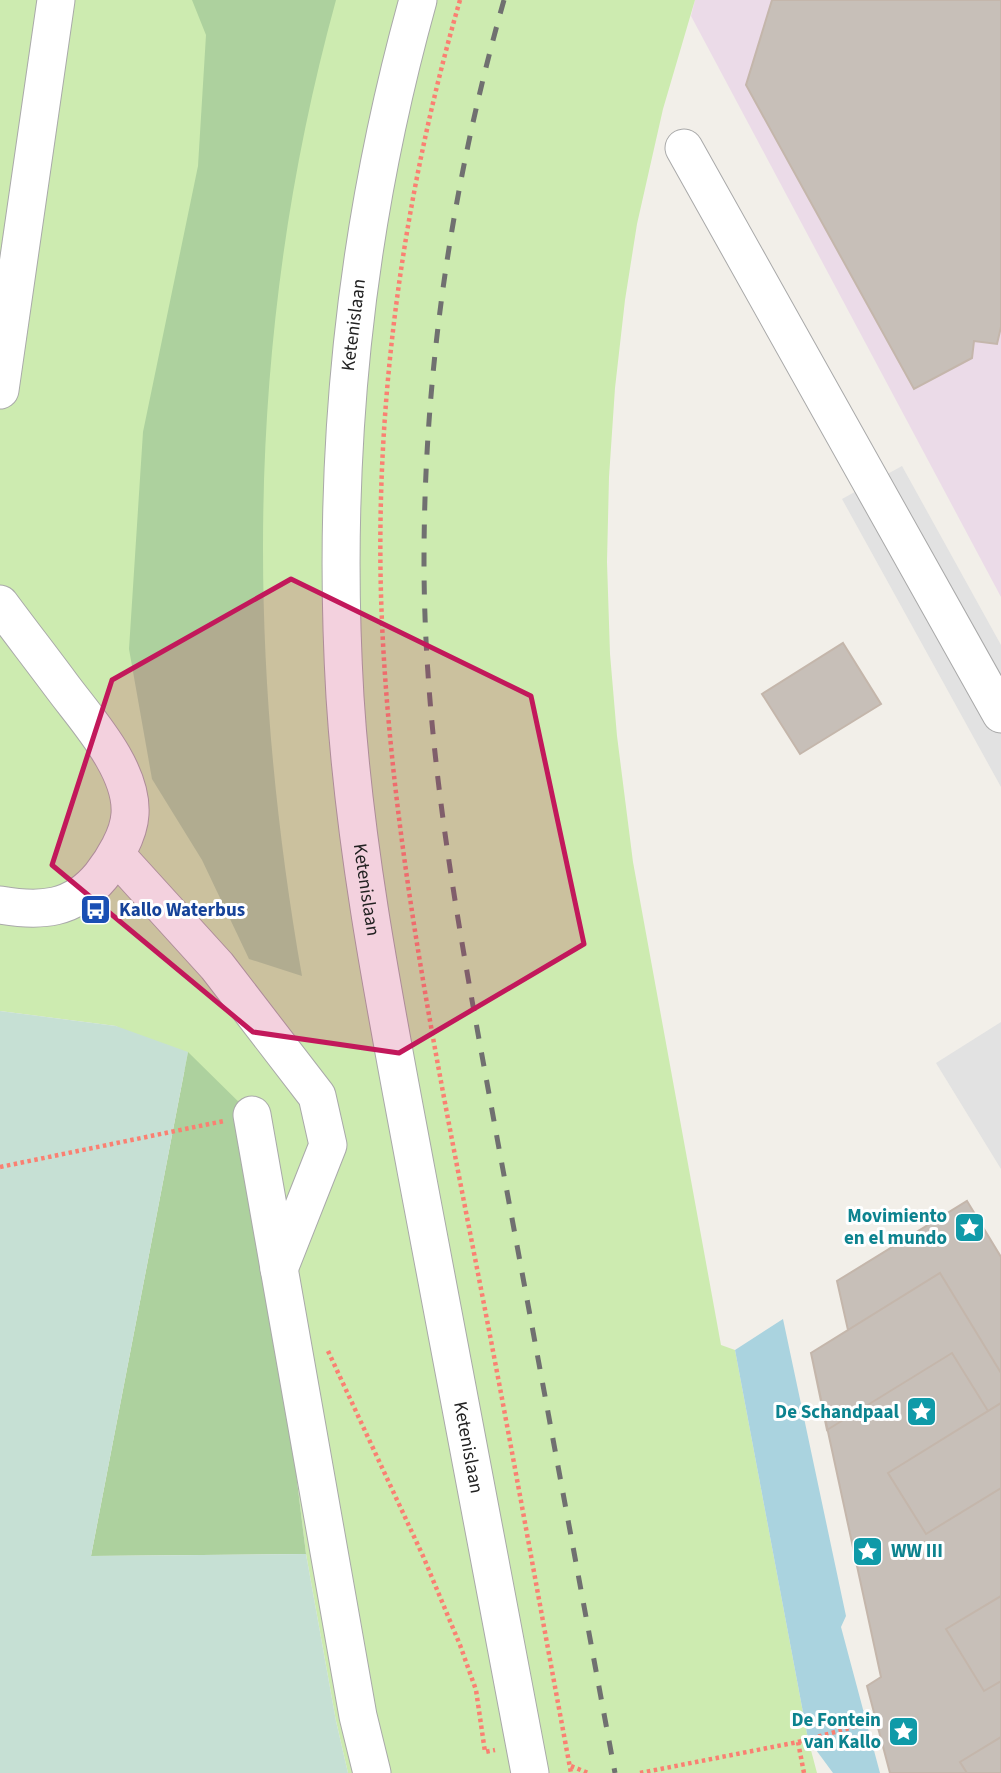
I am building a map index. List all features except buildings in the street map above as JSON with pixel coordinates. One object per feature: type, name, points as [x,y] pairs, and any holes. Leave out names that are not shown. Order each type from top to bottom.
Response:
[{"type":"street","points":[[0,390],[56,0]]},
{"type":"street","name":"Ketenislaan","points":[[418,0],[382,147],[355,306],[344,444],[341,599],[345,698],[356,817],[400,1079],[528,1760]]},
{"type":"street","points":[[684,148],[1001,714]]},
{"type":"street","points":[[0,604],[108,748],[126,786],[131,815],[117,856],[91,887],[63,905],[30,910],[0,905]]},
{"type":"street","points":[[117,856],[217,967],[317,1096],[328,1145],[279,1270]]},
{"type":"street","points":[[252,1115],[358,1716],[372,1773]]},
{"type":"path","points":[[460,0],[423,142],[392,342],[383,470],[383,637],[394,782],[413,920],[439,1076],[571,1773]]},
{"type":"path","points":[[0,1167],[252,1115]]},
{"type":"path","points":[[325,1345],[423,1556],[460,1645],[476,1690],[485,1752],[528,1760],[565,1741]]},
{"type":"path","points":[[640,1773],[798,1742],[876,1721]]},
{"type":"path","points":[[798,1742],[804,1773]]},
{"type":"path","points":[[570,1766],[588,1773]]},
{"type":"highlighted area","points":[[291,579],[531,696],[584,944],[399,1053],[253,1032],[52,865],[112,680]]},
{"type":"shaded area","points":[[695,0],[1001,0],[1001,597],[691,16]]},
{"type":"shaded area","points":[[902,466],[1001,645],[1001,787],[842,499]]},
{"type":"shaded area","points":[[1001,1022],[1001,1169],[936,1063]]},
{"type":"green space","points":[[0,0],[695,0],[663,109],[637,224],[625,300],[609,477],[607,562],[610,654],[633,862],[721,1345],[735,1350],[808,1739],[817,1773],[348,1773],[306,1554],[252,1115],[116,1026],[0,1011]]},
{"type":"green space","points":[[192,0],[336,0],[307,121],[285,243],[271,364],[264,486],[264,608],[270,730],[283,853],[302,976],[249,959],[202,860],[152,779],[129,649],[143,432],[198,166],[206,35]]},
{"type":"green space","points":[[0,1011],[116,1026],[188,1052],[91,1556],[306,1554],[348,1773],[0,1773]]},
{"type":"green space","points":[[188,1052],[252,1115],[306,1554],[91,1556]]},
{"type":"water","points":[[783,1319],[846,1616],[841,1627],[880,1773],[833,1773],[808,1739],[735,1350]]},
{"type":"railway","points":[[504,0],[470,138],[444,278],[429,419],[425,490],[426,635],[438,781],[459,926],[615,1773]]},
{"type":"place","name":"Kallo Waterbus","points":[[96,910]]},
{"type":"place","name":"Movimiento en el mundo","points":[[970,1227]]},
{"type":"place","name":"De Schandpaal","points":[[922,1412]]},
{"type":"place","name":"WW III","points":[[868,1551]]},
{"type":"place","name":"De Fontein van Kallo","points":[[904,1731]]}]
